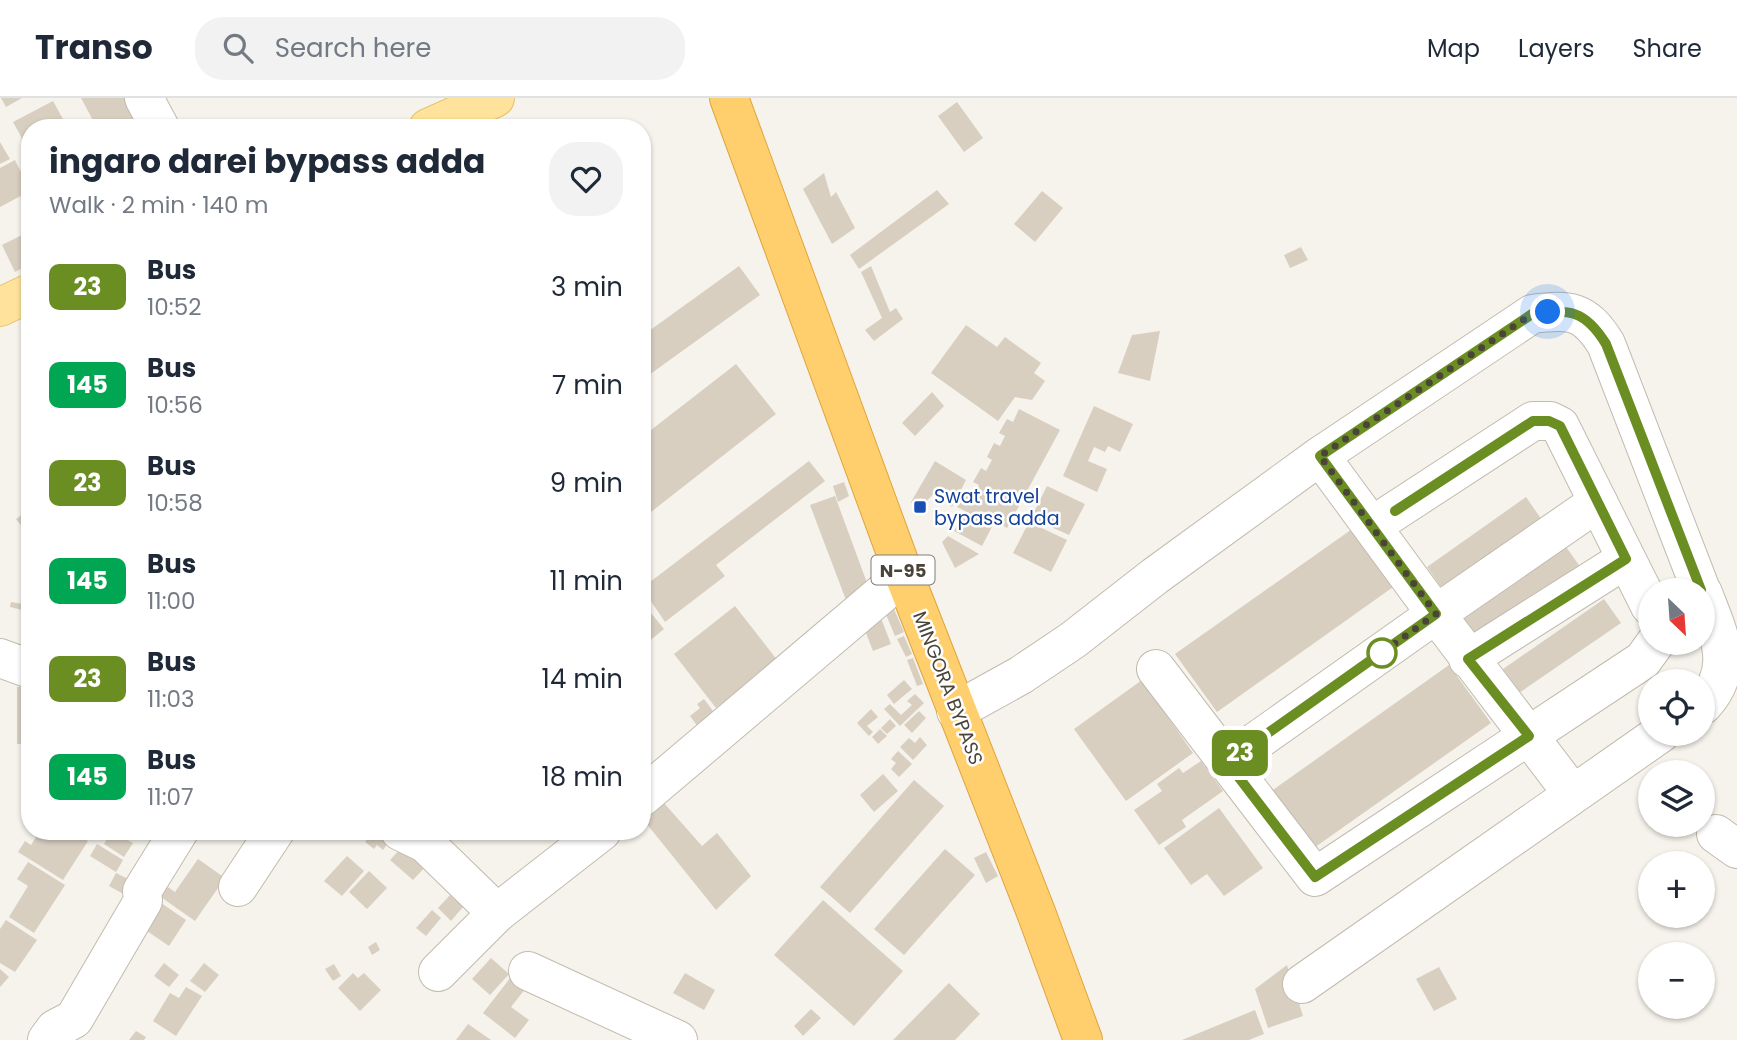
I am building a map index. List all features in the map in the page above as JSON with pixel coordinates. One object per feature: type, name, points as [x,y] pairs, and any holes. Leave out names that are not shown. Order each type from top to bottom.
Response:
[{"type":"highway","name":"MINGORA BYPASS","points":[[729,98],[904,575],[1038,915],[1083,1040]]},
{"type":"main road","points":[[448,119],[495,98]]},
{"type":"main road","points":[[0,307],[21,297]]},
{"type":"street","points":[[144,98],[155,119]]},
{"type":"street","points":[[956,711],[1021,675],[1073,640],[1155,576],[1320,456],[1532,314],[1564,310],[1592,321],[1606,344],[1697,578]]},
{"type":"street","points":[[1372,526],[1533,421],[1549,421],[1560,426],[1638,582]]},
{"type":"street","points":[[1320,456],[1468,659],[1572,793]]},
{"type":"street","points":[[1227,762],[1598,502]]},
{"type":"street","points":[[1468,659],[1626,559]]},
{"type":"street","points":[[651,789],[904,575]]},
{"type":"street","points":[[1715,624],[1723,645],[1723,669],[1715,693]]},
{"type":"street","points":[[1156,669],[1315,877],[1643,660],[1647,655]]},
{"type":"street","points":[[0,658],[21,666]]},
{"type":"street","points":[[1302,984],[1642,746]]},
{"type":"street","points":[[47,1040],[55,1029],[74,1019],[143,901],[142,891],[174,840]]},
{"type":"street","points":[[238,887],[269,840]]},
{"type":"street","points":[[419,840],[425,843],[497,914]]},
{"type":"street","points":[[438,972],[497,914],[587,840]]},
{"type":"street","points":[[527,971],[678,1040]]},
{"type":"building","points":[[1,98],[22,98],[6,107]]},
{"type":"building","points":[[81,98],[132,98],[142,115],[135,119],[92,119]]},
{"type":"building","points":[[53,101],[63,119],[21,119],[21,137],[13,122]]},
{"type":"building","points":[[957,102],[983,138],[964,152],[938,116]]},
{"type":"building","points":[[0,142],[10,159],[0,164]]},
{"type":"building","points":[[15,160],[21,172],[21,196],[0,207],[0,168]]},
{"type":"building","points":[[824,173],[831,197],[836,192],[855,228],[832,244],[803,189]]},
{"type":"building","points":[[937,190],[949,204],[859,269],[850,255]]},
{"type":"building","points":[[1042,191],[1063,208],[1035,242],[1014,224]]},
{"type":"building","points":[[21,236],[21,269],[15,272],[2,245]]},
{"type":"building","points":[[1301,247],[1308,260],[1290,268],[1284,255]]},
{"type":"building","points":[[739,266],[760,295],[651,374],[651,330]]},
{"type":"building","points":[[871,266],[890,312],[896,308],[903,319],[874,341],[865,330],[882,318],[861,272]]},
{"type":"building","points":[[966,325],[997,347],[1005,337],[1041,363],[1034,373],[1045,381],[1032,400],[1015,397],[998,421],[931,373]]},
{"type":"building","points":[[1160,331],[1150,381],[1118,373],[1132,335]]},
{"type":"building","points":[[736,364],[776,414],[651,512],[651,430]]},
{"type":"building","points":[[932,392],[944,406],[915,436],[902,423]]},
{"type":"building","points":[[1094,406],[1133,424],[1120,452],[1108,446],[1105,452],[1094,447],[1088,461],[1107,469],[1097,492],[1063,476]]},
{"type":"building","points":[[1019,409],[1060,430],[1007,528],[995,521],[982,546],[954,531],[965,511],[957,507],[966,491],[973,496],[979,485],[973,482],[981,468],[986,471],[992,460],[987,457],[994,443],[1000,446],[1005,436],[999,433],[1007,419],[1013,422]]},
{"type":"building","points":[[809,461],[825,481],[716,565],[725,576],[665,622],[651,601],[651,581]]},
{"type":"building","points":[[935,461],[966,480],[952,507],[934,493],[926,502],[920,498],[915,506],[911,502]]},
{"type":"building","points":[[844,482],[849,496],[838,502],[833,486]]},
{"type":"building","points":[[1047,486],[1085,504],[1069,535],[1031,518]]},
{"type":"building","points":[[835,496],[870,591],[846,600],[810,505]]},
{"type":"building","points":[[1526,497],[1542,520],[1443,590],[1427,567]]},
{"type":"building","points":[[1029,522],[1067,540],[1051,572],[1013,553]]},
{"type":"building","points":[[1355,527],[1396,585],[1217,712],[1175,654]]},
{"type":"building","points":[[948,536],[979,554],[955,568],[942,542]]},
{"type":"building","points":[[1564,544],[1581,568],[1477,640],[1460,615]]},
{"type":"building","points":[[1604,599],[1621,623],[1519,693],[1503,669]]},
{"type":"building","points":[[11,602],[21,604],[21,610],[10,607]]},
{"type":"building","points":[[891,602],[904,632],[895,636],[882,605]]},
{"type":"building","points":[[735,606],[778,661],[716,708],[674,654]]},
{"type":"building","points":[[651,613],[664,629],[651,640]]},
{"type":"building","points":[[879,613],[891,644],[873,651],[861,620]]},
{"type":"building","points":[[904,636],[912,654],[906,657],[897,639]]},
{"type":"building","points":[[913,658],[923,684],[917,686],[907,660]]},
{"type":"building","points":[[1449,665],[1491,723],[1311,850],[1270,792]]},
{"type":"building","points":[[904,680],[912,689],[894,704],[887,695]]},
{"type":"building","points":[[1142,680],[1193,753],[1126,801],[1074,729]]},
{"type":"building","points":[[17,687],[21,687],[21,744],[17,744]]},
{"type":"building","points":[[915,694],[924,703],[900,726],[884,709],[890,704],[901,715],[912,705],[907,701]]},
{"type":"building","points":[[704,699],[716,715],[699,728],[690,716],[700,708],[697,704]]},
{"type":"building","points":[[871,709],[878,717],[867,726],[873,732],[869,736],[857,723]]},
{"type":"building","points":[[919,711],[926,718],[912,733],[904,725]]},
{"type":"building","points":[[890,719],[896,726],[887,734],[881,728]]},
{"type":"building","points":[[880,729],[887,736],[878,744],[872,737]]},
{"type":"building","points":[[920,737],[927,745],[913,760],[900,747],[909,738],[915,743]]},
{"type":"building","points":[[898,751],[912,764],[899,777],[891,769],[896,763],[891,759]]},
{"type":"building","points":[[1201,761],[1223,791],[1182,820],[1186,827],[1159,845],[1134,810],[1162,791],[1157,784],[1179,768],[1183,773]]},
{"type":"building","points":[[883,774],[898,791],[874,812],[860,795]]},
{"type":"building","points":[[914,780],[944,806],[850,913],[820,887]]},
{"type":"building","points":[[656,794],[702,846],[717,833],[751,876],[716,910],[651,829],[651,798]]},
{"type":"building","points":[[1219,808],[1263,868],[1224,896],[1207,874],[1191,885],[1164,848]]},
{"type":"building","points":[[34,840],[88,841],[63,880],[18,852],[25,841],[31,845]]},
{"type":"building","points":[[106,840],[128,840],[133,843],[124,857],[104,844]]},
{"type":"building","points":[[390,840],[383,850],[377,845],[374,849],[365,842]]},
{"type":"building","points":[[97,844],[123,860],[116,872],[90,856]]},
{"type":"building","points":[[403,846],[426,866],[413,880],[390,860]]},
{"type":"building","points":[[945,849],[975,875],[904,955],[874,929]]},
{"type":"building","points":[[986,852],[998,876],[986,883],[974,858]]},
{"type":"building","points":[[347,856],[364,871],[342,896],[324,881]]},
{"type":"building","points":[[198,859],[225,878],[195,921],[148,888],[155,878],[175,892]]},
{"type":"building","points":[[28,862],[65,885],[34,933],[9,917],[28,886],[17,879]]},
{"type":"building","points":[[369,871],[387,888],[367,909],[349,892]]},
{"type":"building","points":[[116,873],[134,882],[127,896],[109,886]]},
{"type":"building","points":[[450,895],[463,907],[451,921],[438,908]]},
{"type":"building","points":[[823,900],[903,971],[854,1026],[774,955]]},
{"type":"building","points":[[161,903],[186,920],[169,946],[144,929]]},
{"type":"building","points":[[432,910],[441,918],[426,936],[416,928]]},
{"type":"building","points":[[6,920],[37,940],[15,972],[0,963],[0,929]]},
{"type":"building","points":[[376,942],[380,950],[372,955],[368,947]]},
{"type":"building","points":[[491,958],[509,974],[490,995],[472,979]]},
{"type":"building","points":[[164,963],[179,975],[169,987],[154,976]]},
{"type":"building","points":[[204,963],[219,975],[205,992],[190,981]]},
{"type":"building","points":[[334,964],[341,976],[333,981],[325,969]]},
{"type":"building","points":[[1287,965],[1303,1016],[1268,1028],[1255,989]]},
{"type":"building","points":[[1439,967],[1457,999],[1434,1011],[1416,979]]},
{"type":"building","points":[[518,968],[533,979],[511,1007],[529,1020],[515,1038],[483,1013]]},
{"type":"building","points":[[0,969],[9,977],[0,987]]},
{"type":"building","points":[[353,973],[358,978],[364,973],[381,990],[360,1011],[338,988]]},
{"type":"building","points":[[685,973],[715,990],[704,1010],[673,993]]},
{"type":"building","points":[[949,983],[980,1014],[955,1040],[893,1040]]},
{"type":"building","points":[[186,987],[202,996],[176,1036],[153,1021],[170,993],[179,998]]},
{"type":"building","points":[[811,1009],[821,1018],[803,1036],[794,1026]]},
{"type":"building","points":[[1255,1010],[1264,1034],[1249,1040],[1182,1040]]},
{"type":"building","points":[[468,1024],[491,1040],[456,1040]]},
{"type":"building","points":[[136,1031],[146,1037],[144,1040],[129,1040]]},
{"type":"bus line","name":"23","points":[[1395,511],[1533,421],[1549,421],[1560,426],[1626,559],[1468,659],[1529,736],[1315,877],[1227,762],[1436,614],[1320,456],[1532,314],[1564,310],[1592,321],[1606,344],[1696,578]]},
{"type":"place","name":"Swat travel bypass adda","points":[[920,507]]},
{"type":"route","points":[[1382,653],[1373,659],[1436,614],[1320,456],[1532,314],[1548,312]]}]
